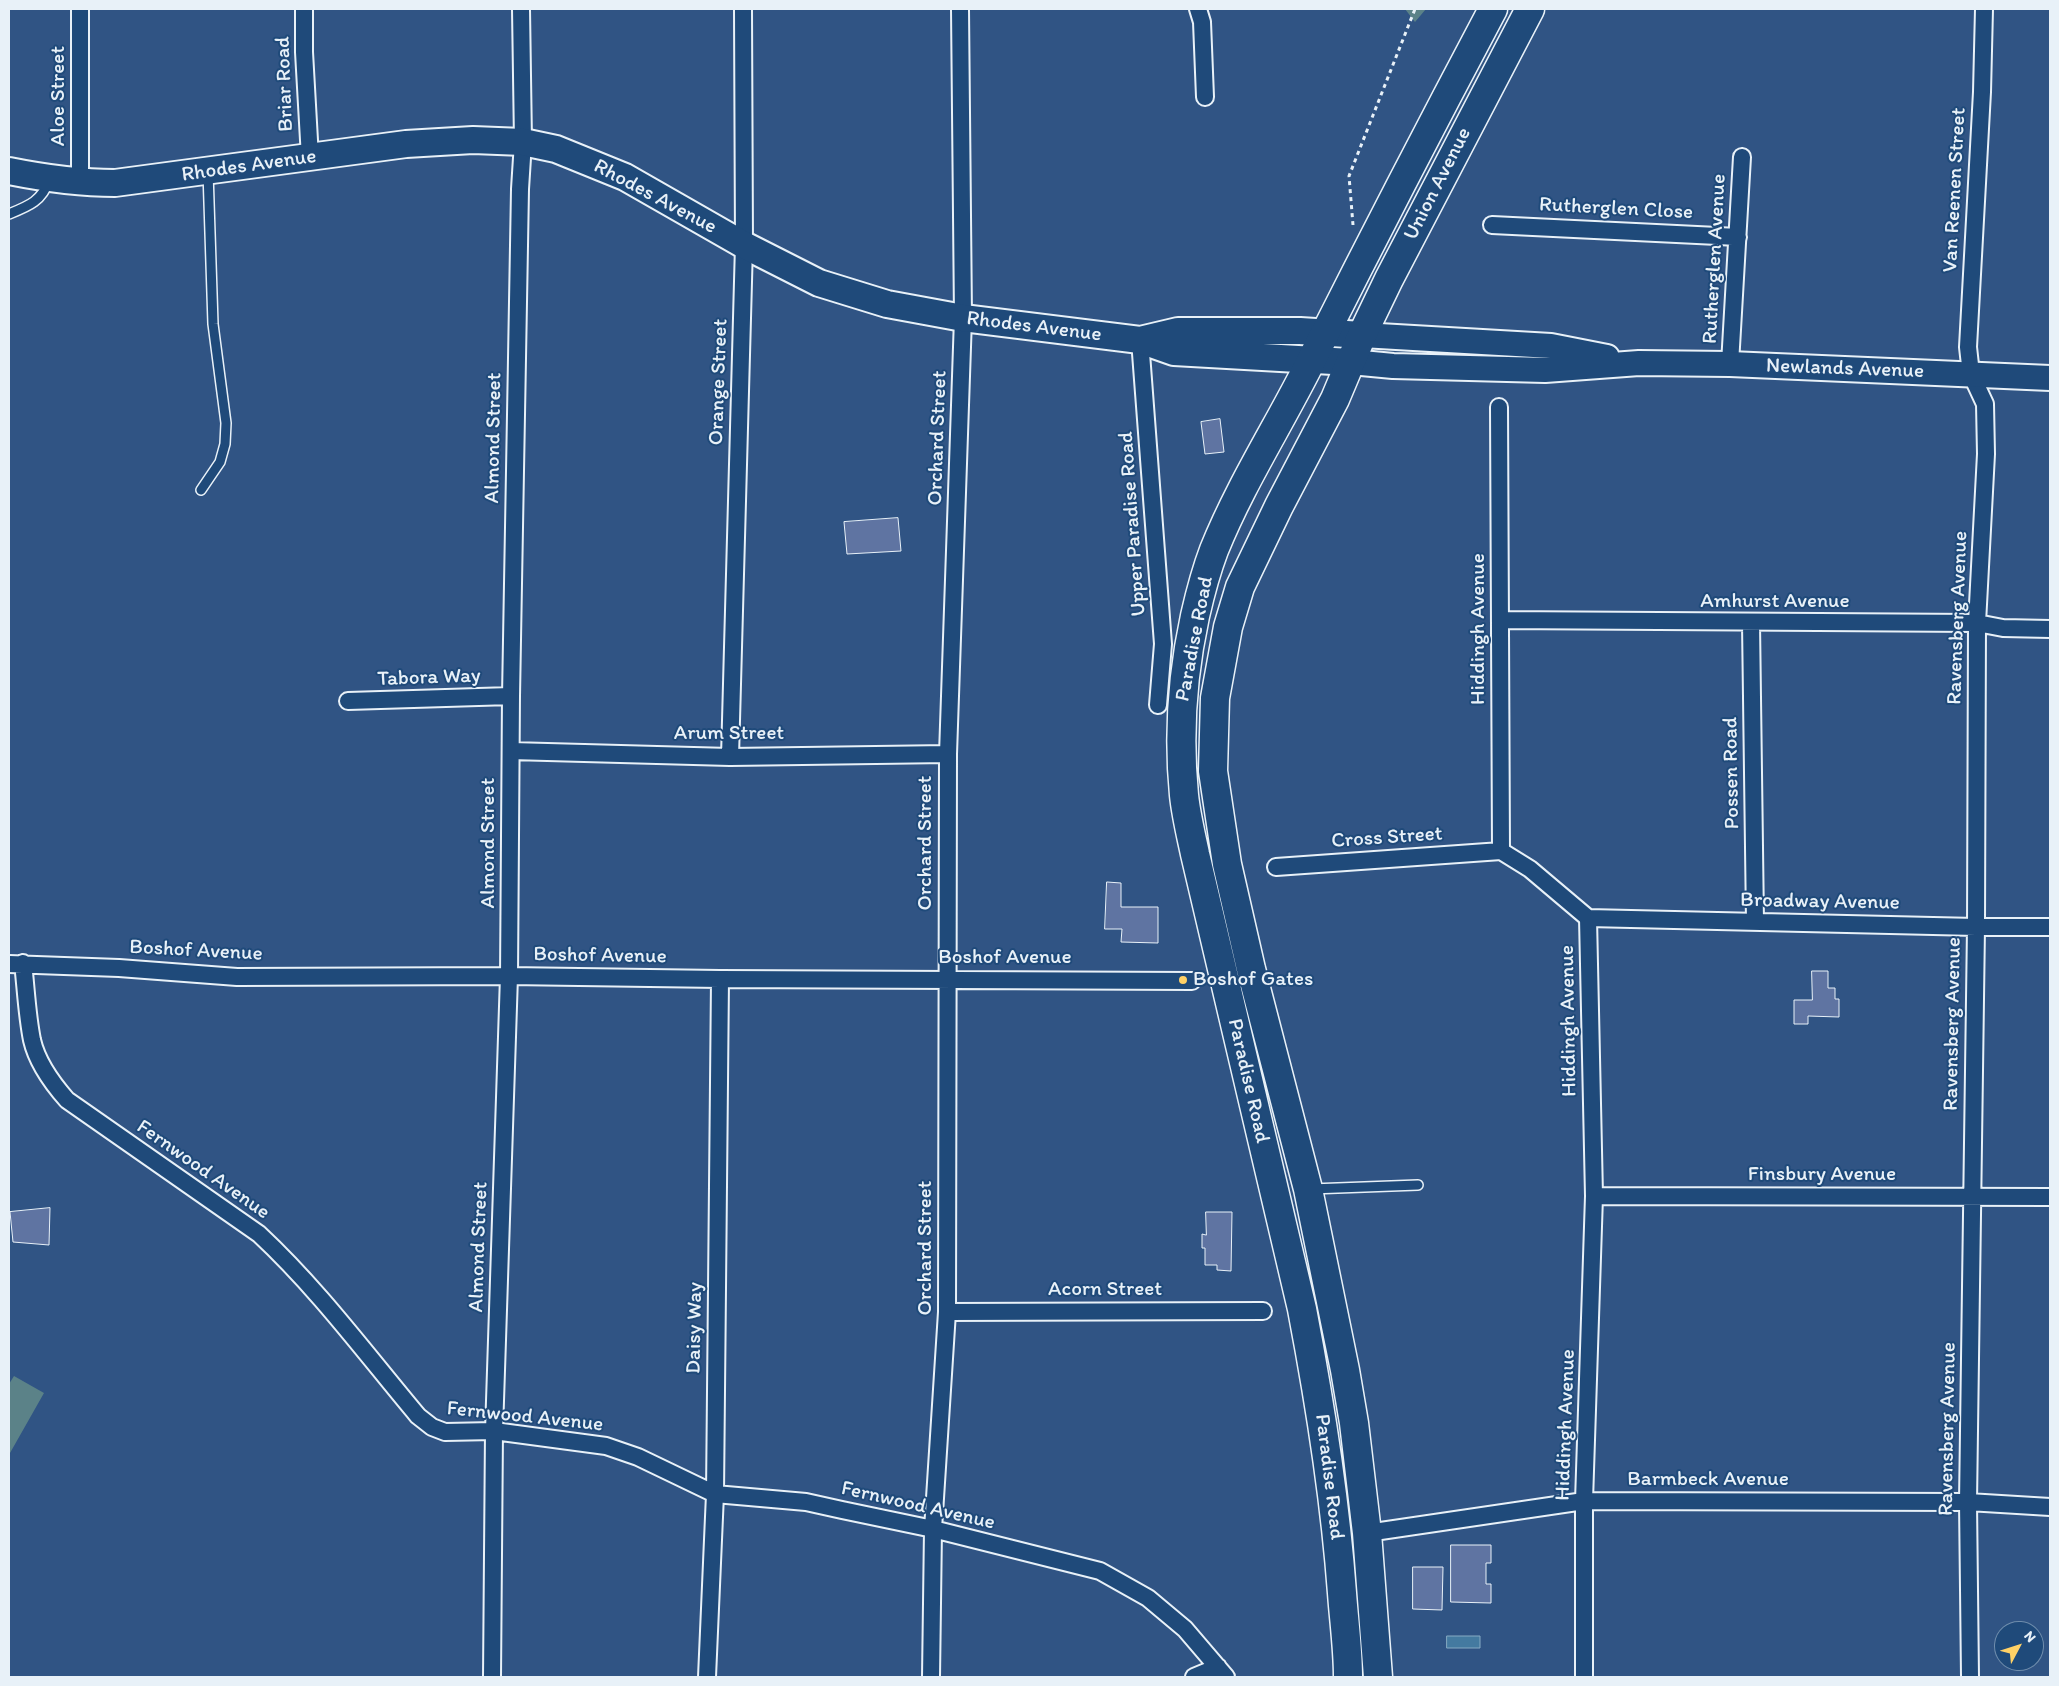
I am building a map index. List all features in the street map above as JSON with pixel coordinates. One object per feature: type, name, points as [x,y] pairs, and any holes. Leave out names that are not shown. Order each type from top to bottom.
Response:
[{"type":"highway","name":"Union Avenue","points":[[1312,359],[1386,212],[1493,9]]},
{"type":"highway","name":"Union Avenue","points":[[1351,362],[1362,335],[1456,147],[1530,9]]},
{"type":"highway","name":"Paradise Road","points":[[1312,359],[1237,501],[1214,551],[1199,599],[1192,634],[1182,695],[1181,727],[1184,796],[1195,854],[1302,1309],[1316,1379],[1325,1434],[1338,1542],[1348,1677]]},
{"type":"highway","name":"Paradise Road","points":[[1351,362],[1335,399],[1279,506],[1240,588],[1228,627],[1215,698],[1213,771],[1229,874],[1308,1189],[1345,1370],[1354,1423],[1367,1533],[1378,1677]]},
{"type":"main road","name":"Rhodes Avenue","points":[[9,171],[50,180],[80,183],[115,183],[414,144],[473,140],[523,142],[556,149],[625,177],[744,245],[819,283],[887,304],[964,318],[1140,340],[1174,352],[1351,362]]},
{"type":"main road","name":"Rhodes Avenue","points":[[1140,340],[1178,331],[1326,332],[1362,335]]},
{"type":"main road","name":"Newlands Avenue","points":[[1362,335],[1551,346],[1639,363]]},
{"type":"main road","name":"Newlands Avenue","points":[[1351,362],[1393,366],[1545,370],[1639,363],[1730,364],[2050,378]]},
{"type":"street","name":"Aloe Street","points":[[80,9],[80,183]]},
{"type":"street","name":"Briar Road","points":[[304,9],[304,52],[310,158]]},
{"type":"street","name":"Almond Street","points":[[492,1677],[494,1431],[510,976],[511,696],[520,199],[523,142],[522,9]]},
{"type":"street","name":"Orange Street","points":[[730,757],[744,245],[743,9]]},
{"type":"street","name":"Orchard Street","points":[[931,1677],[933,1529],[948,1312],[948,754],[964,318],[960,9]]},
{"type":"street","points":[[1198,9],[1202,22],[1205,98]]},
{"type":"street","name":"Van Reenen Street","points":[[1971,374],[1968,347],[1982,92],[1984,9]]},
{"type":"street","name":"Rutherglen Avenue","points":[[1730,364],[1742,157]]},
{"type":"street","name":"Rutherglen Close","points":[[1492,225],[1738,237]]},
{"type":"street","name":"Upper Paradise Road","points":[[1140,340],[1163,644],[1158,705]]},
{"type":"street","name":"Ravensberg Avenue","points":[[1970,1677],[1968,1502],[1976,927],[1977,624],[1986,454],[1985,407],[1971,374]]},
{"type":"street","name":"Hiddingh Avenue","points":[[1499,407],[1501,851],[1544,880],[1588,918],[1594,1196],[1584,1501],[1584,1677]]},
{"type":"street","name":"Amhurst Avenue","points":[[1500,620],[1977,624],[2003,628],[2050,629]]},
{"type":"street","name":"Possen Road","points":[[1751,623],[1755,922]]},
{"type":"street","name":"Tabora Way","points":[[348,701],[511,696]]},
{"type":"street","name":"Arum Street","points":[[511,751],[730,757],[948,754]]},
{"type":"street","name":"Cross Street","points":[[1276,867],[1501,851]]},
{"type":"street","name":"Broadway Avenue","points":[[1588,918],[2050,927]]},
{"type":"street","name":"Boshof Avenue","points":[[16,964],[119,968],[237,977],[510,976],[1192,981]]},
{"type":"street","name":"Fernwood Avenue","points":[[16,964],[32,1041],[42,1065],[67,1100],[259,1234],[298,1272],[418,1416],[432,1427],[445,1432],[494,1431],[606,1446],[638,1457],[714,1494],[806,1502],[933,1529],[1100,1571],[1148,1598],[1185,1628],[1222,1672]]},
{"type":"street","name":"Daisy Way","points":[[707,1677],[714,1494],[720,979]]},
{"type":"street","name":"Finsbury Avenue","points":[[1594,1196],[2050,1197]]},
{"type":"street","name":"Acorn Street","points":[[948,1312],[1263,1311]]},
{"type":"street","name":"Barmbeck Avenue","points":[[1367,1533],[1584,1501],[1968,1502],[2050,1507]]},
{"type":"street","points":[[1194,1677],[1222,1672]]},
{"type":"lane","points":[[200,490],[220,462],[226,423],[214,324],[208,172]]},
{"type":"lane","points":[[9,214],[28,207],[45,193],[50,180]]},
{"type":"lane","points":[[1308,1189],[1418,1185]]},
{"type":"path","points":[[1350,231],[1354,223],[1350,176],[1415,9]]},
{"type":"green space","points":[[1405,9],[1426,9],[1415,22]]},
{"type":"green space","points":[[14,1376],[44,1393],[10,1453],[9,1384]]},
{"type":"water","points":[[1447,1636],[1480,1636],[1480,1648],[1447,1648]]},
{"type":"building","points":[[1220,419],[1224,452],[1205,454],[1201,422]]},
{"type":"building","points":[[898,518],[901,551],[847,554],[844,522]]},
{"type":"building","points":[[1107,882],[1121,883],[1121,907],[1158,907],[1158,943],[1121,942],[1122,929],[1105,929]]},
{"type":"building","points":[[1812,971],[1828,971],[1828,988],[1835,988],[1835,999],[1839,999],[1839,1017],[1808,1016],[1808,1024],[1794,1024],[1794,1000],[1812,1000]]},
{"type":"building","points":[[50,1208],[49,1245],[13,1242],[10,1212]]},
{"type":"building","points":[[1206,1212],[1232,1212],[1231,1271],[1217,1270],[1217,1265],[1205,1265],[1205,1248],[1202,1248],[1202,1234],[1206,1235]]},
{"type":"building","points":[[1451,1545],[1491,1545],[1491,1563],[1486,1563],[1486,1584],[1491,1584],[1491,1603],[1451,1602]]},
{"type":"building","points":[[1413,1567],[1443,1567],[1442,1610],[1413,1609]]},
{"type":"place","name":"Boshof Gates","points":[[1183,980]]}]
